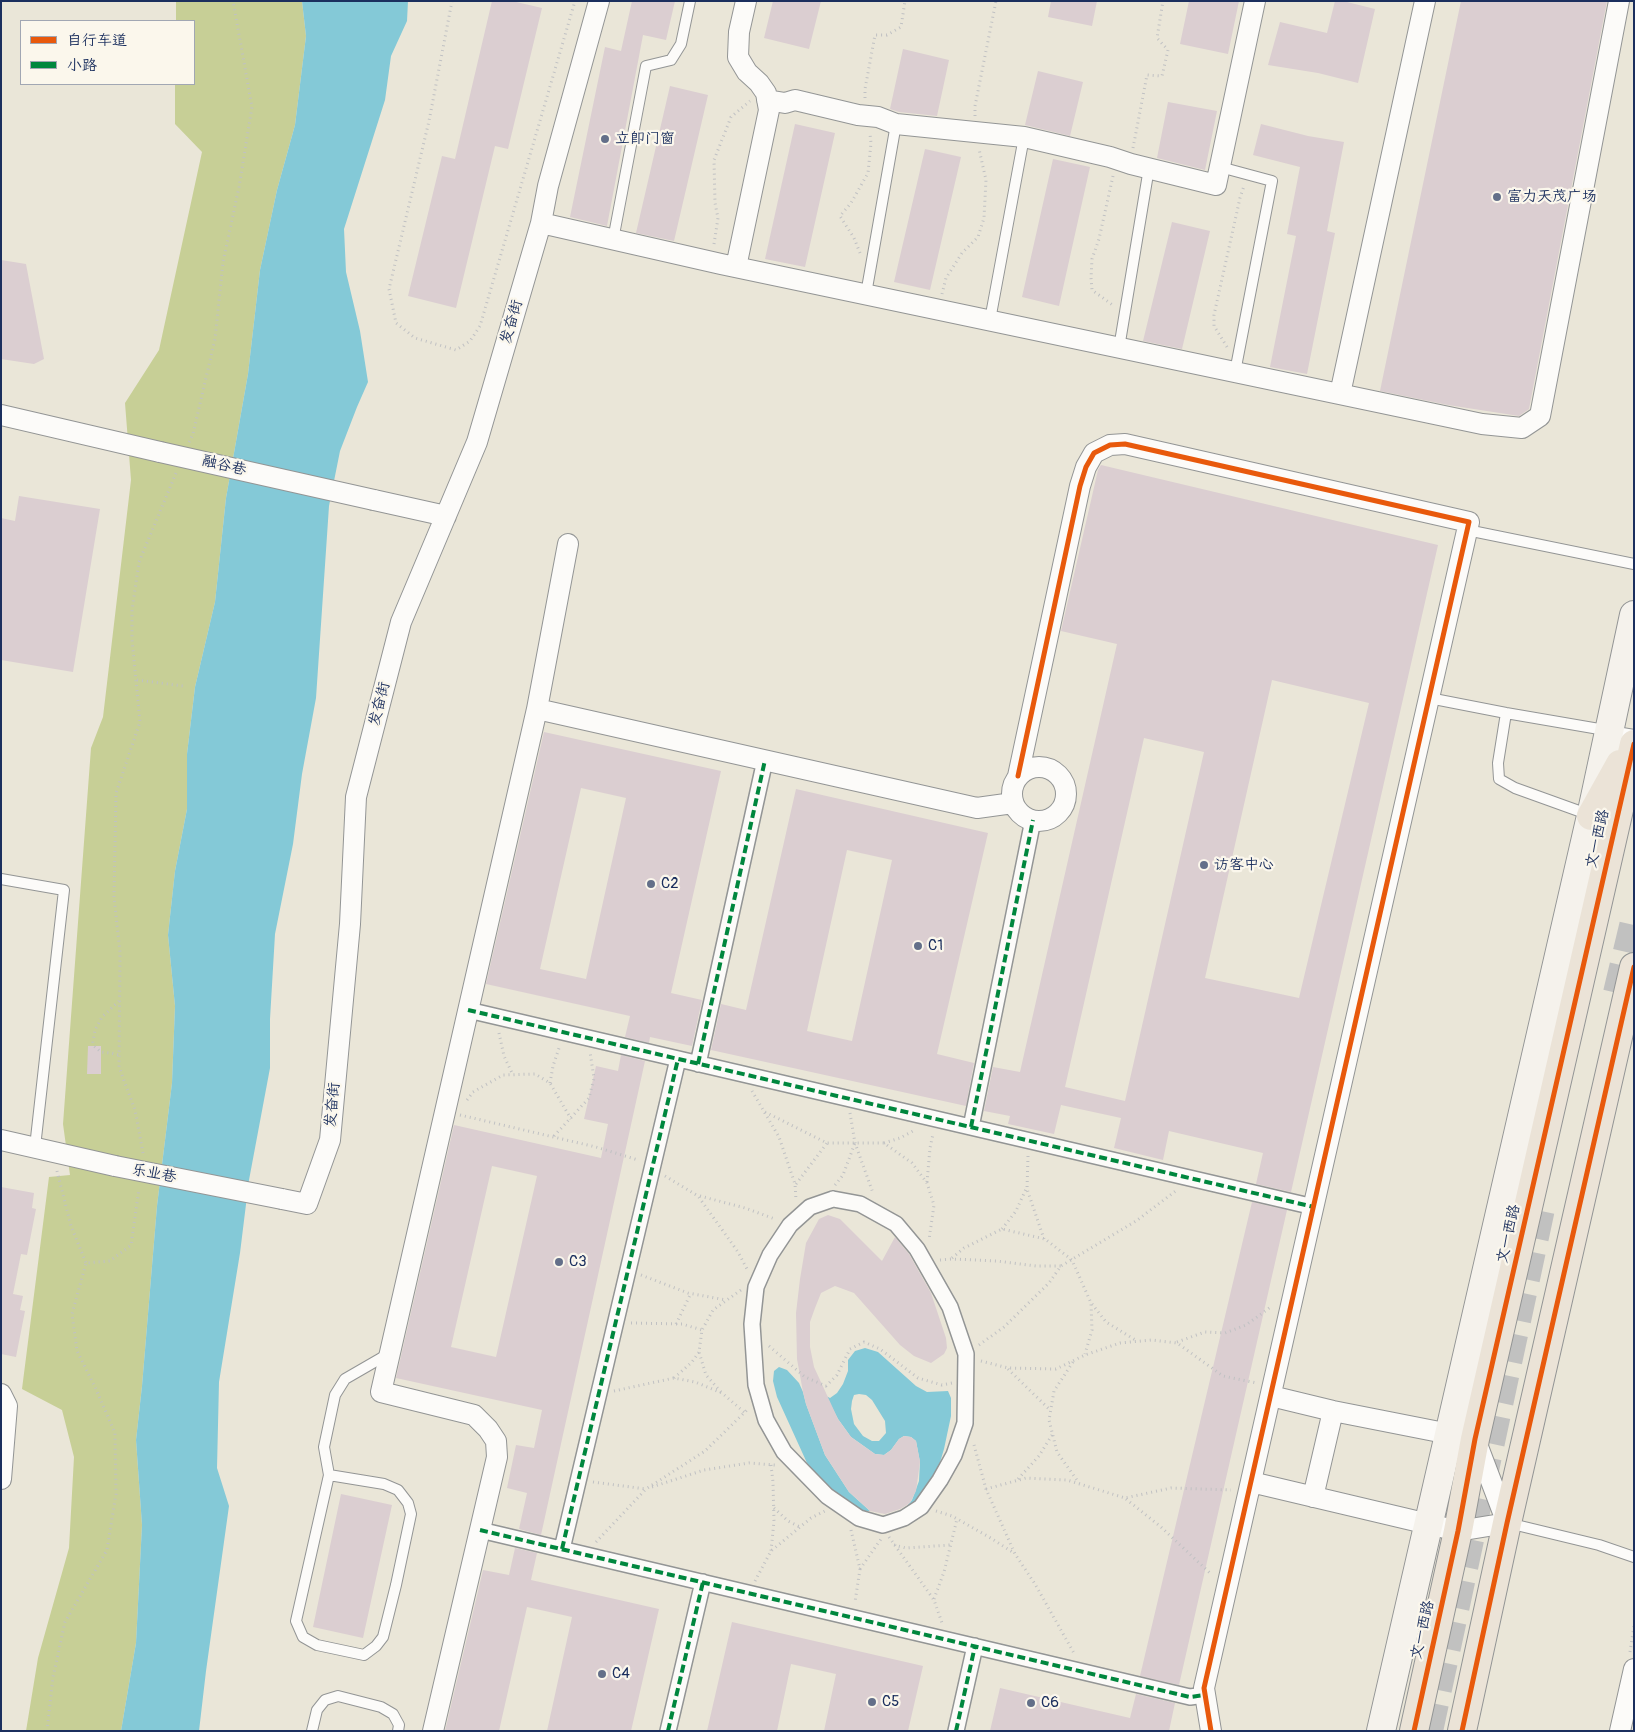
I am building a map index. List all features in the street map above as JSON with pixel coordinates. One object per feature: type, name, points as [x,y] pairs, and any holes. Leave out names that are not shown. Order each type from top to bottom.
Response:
[{"type":"main road","points":[[1381,1731],[1428,1524],[1463,1436],[1591,816],[1625,735],[1634,615]]},
{"type":"main road","name":"文一西路","points":[[1414,1731],[1458,1531],[1463,1436],[1634,744]]},
{"type":"main road","points":[[1462,1731],[1507,1523],[1634,968]]},
{"type":"street","name":"发奋街","points":[[307,1204],[330,1140],[350,924],[356,797],[401,622],[478,442],[541,223],[548,186],[599,1]]},
{"type":"street","points":[[736,267],[769,110],[767,97],[760,83],[747,72],[738,57],[739,32],[746,1]]},
{"type":"street","points":[[767,97],[785,103],[796,100],[858,115],[878,117],[896,124],[1024,137],[1216,184],[1255,1]]},
{"type":"street","points":[[1340,394],[1425,1]]},
{"type":"street","points":[[541,223],[710,262],[1119,348],[1236,367],[1340,394],[1482,424],[1522,428],[1540,416],[1619,1]]},
{"type":"street","name":"融谷巷","points":[[1,415],[446,516]]},
{"type":"street","points":[[1018,776],[1080,486],[1086,467],[1094,453],[1110,445],[1125,444],[1469,522],[1204,1688],[1211,1731]]},
{"type":"street","points":[[433,1731],[496,1457],[496,1442],[488,1429],[474,1415],[382,1392],[537,709],[568,544]]},
{"type":"street","points":[[537,709],[977,808],[1013,803]]},
{"type":"street","points":[[698,1064],[765,760]]},
{"type":"street","points":[[1043,766],[1060,775],[1066,791],[1066,800],[1057,814],[1050,819],[1041,821],[1025,817],[1018,811],[1013,803],[1012,794],[1013,784],[1018,776],[1025,770],[1043,766]]},
{"type":"street","points":[[971,1127],[1032,820]]},
{"type":"street","points":[[468,1010],[1314,1207]]},
{"type":"street","points":[[562,1549],[678,1059]]},
{"type":"street","name":"乐业巷","points":[[1,1140],[115,1166],[307,1204]]},
{"type":"street","points":[[833,1199],[860,1204],[896,1224],[916,1249],[950,1307],[966,1356],[965,1423],[954,1455],[940,1480],[921,1507],[904,1518],[883,1525],[859,1518],[827,1496],[784,1452],[766,1420],[756,1386],[753,1333],[755,1284],[770,1255],[794,1221],[810,1207],[822,1202],[833,1199]]},
{"type":"street","points":[[1250,1486],[1313,1497],[1458,1531],[1507,1523],[1463,1436],[1333,1411],[1272,1391]]},
{"type":"street","points":[[1,1394],[7,1406],[1,1478]]},
{"type":"street","points":[[1313,1497],[1333,1411]]},
{"type":"street","points":[[480,1530],[1190,1697],[1205,1695]]},
{"type":"street","points":[[668,1731],[704,1582]]},
{"type":"street","points":[[956,1731],[975,1646]]},
{"type":"street","points":[[1620,1731],[1634,1669]]},
{"type":"lane","points":[[613,240],[646,66],[671,60],[681,44],[690,1]]},
{"type":"lane","points":[[866,294],[896,124]]},
{"type":"lane","points":[[990,320],[1024,137]]},
{"type":"lane","points":[[1220,167],[1272,181],[1236,367]]},
{"type":"lane","points":[[1119,348],[1149,168]]},
{"type":"lane","points":[[1467,530],[1634,564]]},
{"type":"lane","points":[[1429,698],[1625,735]]},
{"type":"lane","points":[[1506,713],[1498,763],[1500,779],[1515,788],[1591,816],[1602,826],[1610,842]]},
{"type":"lane","points":[[1,879],[64,890],[44,1149]]},
{"type":"lane","points":[[329,1475],[384,1484],[398,1490],[408,1503],[411,1514],[396,1585],[382,1637],[376,1646],[364,1655],[317,1645],[303,1636],[296,1621],[329,1475],[324,1447],[335,1395],[345,1379],[390,1353]]},
{"type":"lane","points":[[1507,1523],[1599,1545],[1634,1557]]},
{"type":"lane","points":[[312,1731],[317,1710],[325,1700],[338,1696],[381,1707],[393,1714],[399,1725],[398,1731]]},
{"type":"path","points":[[189,443],[193,434],[215,339],[223,262],[239,187],[252,107],[233,1]]},
{"type":"path","points":[[452,1],[429,121],[389,289],[396,322],[414,338],[456,350],[470,341],[480,326],[575,1]]},
{"type":"path","points":[[939,310],[946,278],[962,253],[978,237],[984,218],[986,180],[976,132],[975,106],[996,1]]},
{"type":"path","points":[[710,262],[718,218],[715,203],[714,160],[731,117],[747,102],[767,97]]},
{"type":"path","points":[[1236,367],[1214,326],[1214,315],[1240,198],[1249,175]]},
{"type":"path","points":[[144,1160],[134,1110],[119,1067],[120,952],[114,897],[116,793],[140,722],[132,640],[132,610],[140,562],[178,470]]},
{"type":"path","points":[[137,680],[183,686]]},
{"type":"path","points":[[119,1055],[111,1052],[101,1052],[94,1046],[93,1042],[95,1030],[102,1017],[120,1001]]},
{"type":"path","points":[[495,1016],[504,1056],[513,1075]]},
{"type":"path","points":[[550,1083],[553,1066],[564,1033]]},
{"type":"path","points":[[553,1137],[589,1098],[594,1078],[590,1050],[584,1037]]},
{"type":"path","points":[[571,1119],[550,1083],[535,1074],[502,1075],[473,1092],[456,1114],[596,1147],[640,1161],[698,1196],[794,1221],[795,1184],[779,1137],[740,1073]]},
{"type":"path","points":[[848,1099],[855,1143],[880,1215]]},
{"type":"path","points":[[765,1112],[827,1142],[884,1143],[900,1138],[932,1118]]},
{"type":"path","points":[[927,1183],[932,1118]]},
{"type":"path","points":[[1029,1140],[1027,1189],[1045,1239]]},
{"type":"path","points":[[795,1184],[827,1142]]},
{"type":"path","points":[[822,1202],[843,1175],[855,1143]]},
{"type":"path","points":[[884,1143],[912,1163],[927,1183],[934,1205],[924,1262],[952,1258],[1036,1266],[1061,1266]]},
{"type":"path","points":[[44,1149],[86,1263],[72,1314],[77,1350],[96,1387],[115,1432],[116,1494],[107,1550],[65,1622],[53,1678],[47,1731]]},
{"type":"path","points":[[966,1356],[1004,1326],[1049,1283],[1061,1266],[1136,1221],[1192,1178]]},
{"type":"path","points":[[86,1263],[110,1261],[131,1245],[140,1188]]},
{"type":"path","points":[[952,1258],[964,1248],[1002,1229],[1016,1211],[1027,1189]]},
{"type":"path","points":[[698,1196],[738,1252],[755,1284],[726,1300],[713,1310],[702,1330],[699,1352],[706,1375],[722,1393],[744,1412]]},
{"type":"path","points":[[1002,1229],[1045,1239],[1072,1260],[1091,1303],[1106,1322],[1137,1341]]},
{"type":"path","points":[[628,1271],[691,1294],[726,1300]]},
{"type":"path","points":[[966,1356],[1008,1368],[1056,1369],[1085,1355],[1120,1342],[1152,1340],[1177,1343],[1205,1332],[1225,1333],[1246,1324],[1294,1292]]},
{"type":"path","points":[[676,1324],[691,1294]]},
{"type":"path","points":[[1085,1355],[1092,1330],[1091,1303]]},
{"type":"path","points":[[615,1323],[682,1324],[702,1330]]},
{"type":"path","points":[[753,1333],[806,1378],[826,1386],[837,1375],[850,1349],[864,1342],[880,1349],[918,1378],[942,1385],[966,1381]]},
{"type":"path","points":[[1177,1343],[1223,1376],[1272,1391]]},
{"type":"path","points":[[674,1378],[692,1362],[699,1352]]},
{"type":"path","points":[[1074,1360],[1054,1391],[1049,1420],[1057,1452],[1080,1484]]},
{"type":"path","points":[[1008,1368],[1051,1411]]},
{"type":"path","points":[[599,1394],[674,1378],[694,1382],[722,1393]]},
{"type":"path","points":[[584,1554],[646,1489],[705,1451],[760,1397]]},
{"type":"path","points":[[965,1423],[976,1451],[986,1489],[1015,1554],[1035,1584],[1085,1672]]},
{"type":"path","points":[[1017,1481],[1039,1456],[1052,1434]]},
{"type":"path","points":[[579,1480],[646,1489],[704,1470],[749,1463],[798,1466]]},
{"type":"path","points":[[771,1464],[774,1508],[771,1551]]},
{"type":"path","points":[[986,1489],[1026,1478],[1066,1480],[1126,1498],[1227,1590]]},
{"type":"path","points":[[1126,1498],[1170,1488],[1250,1486]]},
{"type":"path","points":[[748,1593],[771,1551],[811,1518],[840,1505],[849,1524],[860,1569],[853,1618]]},
{"type":"path","points":[[921,1507],[956,1519],[990,1537],[1015,1554]]},
{"type":"path","points":[[774,1508],[788,1521],[800,1527]]},
{"type":"path","points":[[934,1600],[944,1572],[956,1519]]},
{"type":"path","points":[[860,1569],[886,1532],[934,1600],[948,1640]]},
{"type":"path","points":[[894,1545],[906,1548],[950,1545]]},
{"type":"green space","points":[[176,1],[302,1],[306,36],[295,125],[277,190],[260,270],[248,374],[226,498],[215,602],[195,687],[187,754],[187,809],[175,871],[168,935],[175,1006],[172,1083],[157,1206],[136,1440],[142,1525],[136,1643],[121,1731],[26,1731],[38,1658],[69,1548],[74,1457],[62,1410],[22,1389],[49,1177],[70,1175],[63,1124],[91,748],[103,717],[131,480],[125,403],[159,350],[202,152],[175,124],[175,85],[195,85],[195,20],[176,20]]},
{"type":"water","points":[[302,1],[408,1],[407,21],[391,56],[385,100],[344,229],[346,272],[360,331],[368,382],[340,451],[329,506],[316,698],[302,774],[293,844],[275,934],[270,1019],[270,1068],[249,1180],[240,1253],[219,1382],[217,1468],[229,1506],[199,1731],[121,1731],[136,1643],[142,1525],[136,1440],[157,1206],[172,1083],[175,1006],[168,935],[175,871],[187,809],[187,754],[195,687],[215,602],[226,498],[248,374],[260,270],[277,190],[295,125],[306,36]]},
{"type":"water","points":[[865,1348],[878,1352],[916,1386],[927,1392],[948,1391],[951,1398],[951,1416],[938,1469],[914,1502],[907,1506],[912,1500],[919,1481],[920,1462],[916,1441],[911,1437],[904,1436],[884,1455],[875,1454],[851,1437],[838,1419],[826,1396],[830,1398],[837,1393],[843,1384],[848,1371],[848,1360],[855,1351]],"holes":[[[854,1395],[866,1395],[872,1400],[885,1421],[886,1433],[879,1441],[872,1441],[863,1436],[854,1424],[851,1409]]]},
{"type":"water","points":[[779,1367],[787,1370],[799,1383],[825,1455],[849,1492],[870,1511],[862,1511],[843,1500],[826,1487],[807,1463],[777,1397],[773,1381],[774,1371]]},
{"type":"building","points":[[492,1],[512,1],[542,8],[508,149],[495,146],[456,308],[408,296],[442,156],[455,159]]},
{"type":"building","name":"立即门窗","points":[[632,1],[675,1],[666,40],[643,35],[607,226],[570,217],[605,47],[621,51]]},
{"type":"building","points":[[773,1],[821,1],[809,49],[764,38]]},
{"type":"building","points":[[1051,1],[1097,1],[1092,26],[1048,17]]},
{"type":"building","points":[[1189,1],[1239,1],[1228,54],[1180,44]]},
{"type":"building","points":[[1335,1],[1343,1],[1375,9],[1358,83],[1318,73],[1268,65],[1280,22],[1327,33]]},
{"type":"building","name":"富力天茂广场","points":[[1461,1],[1607,1],[1529,409],[1519,416],[1448,405],[1380,391]]},
{"type":"building","points":[[903,49],[949,60],[937,116],[899,112],[890,109]]},
{"type":"building","points":[[1038,71],[1083,82],[1070,136],[1025,125]]},
{"type":"building","points":[[670,86],[708,95],[674,241],[636,233]]},
{"type":"building","points":[[1168,102],[1217,111],[1205,170],[1157,158]]},
{"type":"building","points":[[795,124],[835,133],[805,267],[765,259]]},
{"type":"building","points":[[1261,124],[1308,136],[1344,142],[1327,231],[1335,233],[1307,374],[1270,367],[1296,236],[1287,234],[1300,167],[1253,155]]},
{"type":"building","points":[[925,149],[961,157],[930,290],[894,282]]},
{"type":"building","points":[[1053,159],[1090,167],[1059,306],[1022,297]]},
{"type":"building","points":[[1172,222],[1210,231],[1182,349],[1143,341]]},
{"type":"building","points":[[1,260],[26,264],[44,359],[34,364],[1,359]]},
{"type":"building","points":[[1101,465],[1438,545],[1291,1192],[1256,1184],[1263,1153],[1169,1131],[1163,1160],[1114,1148],[1121,1118],[1061,1105],[1054,1134],[1008,1124],[1010,1116],[984,1111],[993,1067],[1020,1072],[1117,644],[1061,631],[1098,470]],"holes":[[[1272,680],[1369,703],[1299,998],[1205,978]],[[1144,738],[1204,752],[1125,1101],[1065,1087]]]},
{"type":"building","points":[[19,496],[100,509],[73,672],[1,660],[1,518],[15,521]]},
{"type":"building","name":"C2","points":[[544,732],[721,771],[671,993],[702,1000],[692,1046],[650,1037],[649,1043],[625,1037],[630,1016],[486,984]],"holes":[[[581,788],[626,798],[586,979],[540,969]]]},
{"type":"building","name":"C1","points":[[796,789],[988,833],[937,1054],[974,1063],[966,1106],[711,1050],[721,1004],[746,1010]],"holes":[[[847,850],[892,860],[852,1041],[807,1031]]]},
{"type":"building","points":[[88,1046],[101,1046],[101,1074],[87,1074]]},
{"type":"building","name":"C3","points":[[621,1055],[645,1061],[541,1535],[519,1529],[527,1493],[507,1488],[516,1445],[534,1448],[542,1410],[396,1378],[454,1125],[601,1158],[608,1124],[584,1119],[596,1066],[618,1071]],"holes":[[[492,1166],[537,1176],[496,1357],[451,1347]]]},
{"type":"building","points":[[1,1187],[34,1193],[32,1208],[36,1209],[27,1255],[21,1254],[13,1294],[23,1296],[20,1310],[25,1311],[16,1357],[1,1354]]},
{"type":"building","points":[[1252,1202],[1287,1210],[1179,1685],[1140,1676]]},
{"type":"building","points":[[828,1215],[840,1219],[882,1261],[895,1237],[909,1254],[931,1293],[946,1338],[947,1348],[944,1354],[931,1363],[914,1356],[900,1345],[854,1293],[835,1286],[821,1293],[810,1322],[810,1347],[814,1367],[838,1419],[851,1437],[875,1454],[884,1455],[904,1436],[911,1437],[916,1441],[920,1462],[916,1491],[910,1503],[885,1514],[870,1511],[849,1492],[825,1455],[803,1392],[797,1359],[796,1313],[800,1279],[806,1243],[819,1219]]},
{"type":"building","points":[[341,1494],[392,1505],[363,1638],[313,1627]]},
{"type":"building","name":"C4","points":[[515,1548],[537,1553],[531,1580],[659,1609],[631,1731],[547,1731],[572,1617],[527,1607],[499,1731],[445,1731],[483,1570],[509,1575]]},
{"type":"building","name":"C5","points":[[732,1622],[923,1666],[908,1731],[824,1731],[836,1674],[791,1664],[777,1731],[707,1731]]},
{"type":"building","name":"C6","points":[[1000,1688],[1130,1718],[1136,1694],[1175,1703],[1169,1731],[990,1731]]},
{"type":"tunnel","points":[[1617,993],[1634,922]]},
{"type":"tunnel","points":[[1429,1731],[1542,1204]]},
{"type":"marked path","points":[[698,1064],[765,760]]},
{"type":"marked path","points":[[971,1127],[1033,820]]},
{"type":"marked path","points":[[468,1010],[1314,1207]]},
{"type":"marked path","points":[[562,1549],[678,1059]]},
{"type":"marked path","points":[[480,1530],[1190,1697],[1205,1695]]},
{"type":"marked path","points":[[668,1731],[703,1582]]},
{"type":"marked path","points":[[956,1731],[975,1646]]},
{"type":"cycle path","points":[[1018,776],[1080,486],[1086,467],[1094,453],[1110,445],[1125,444],[1469,522],[1204,1688],[1211,1731]]},
{"type":"cycle path","points":[[1414,1731],[1458,1531],[1475,1439],[1634,744]]},
{"type":"cycle path","points":[[1462,1731],[1507,1523],[1634,967]]},
{"type":"place","name":"立即门窗","points":[[605,139]]},
{"type":"place","name":"富力天茂广场","points":[[1497,197]]},
{"type":"place","name":"访客中心","points":[[1204,865]]},
{"type":"place","name":"C2","points":[[651,884]]},
{"type":"place","name":"C1","points":[[918,946]]},
{"type":"place","name":"C3","points":[[559,1262]]},
{"type":"place","name":"C4","points":[[602,1674]]},
{"type":"place","name":"C5","points":[[872,1702]]},
{"type":"place","name":"C6","points":[[1031,1703]]}]
